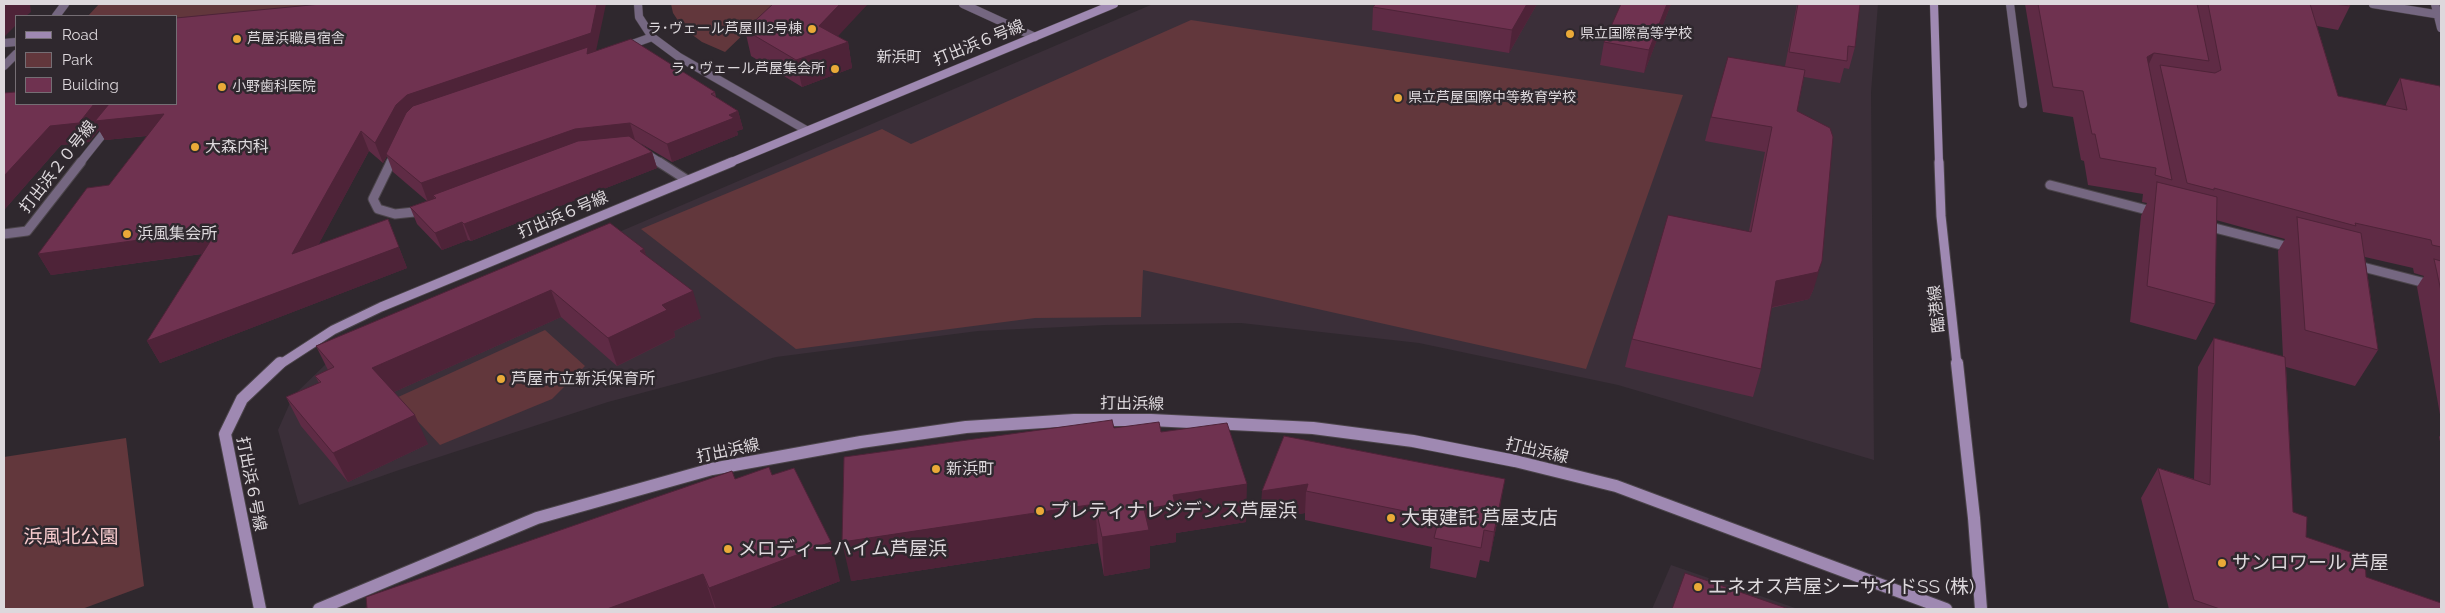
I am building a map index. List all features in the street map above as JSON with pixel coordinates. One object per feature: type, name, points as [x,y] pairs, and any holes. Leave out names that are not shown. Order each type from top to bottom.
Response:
[{"type":"street","points":[[57,15],[65,4]]},
{"type":"street","points":[[638,4],[638,18],[652,37],[679,57],[806,130]]},
{"type":"street","points":[[963,4],[1035,36]]},
{"type":"street","name":"打出浜６号線","points":[[260,609],[225,434],[242,399],[285,359],[333,330],[381,307],[1114,4]]},
{"type":"street","name":"臨港線","points":[[1934,4],[1942,216],[1974,518],[1981,609]]},
{"type":"street","points":[[2010,4],[2023,104]]},
{"type":"street","points":[[2373,4],[2439,14]]},
{"type":"street","points":[[2435,4],[2441,28]]},
{"type":"street","points":[[615,50],[652,37]]},
{"type":"street","points":[[4,66],[15,55]]},
{"type":"street","name":"打出浜２０号線","points":[[4,234],[27,231],[126,105]]},
{"type":"street","points":[[399,145],[372,199],[378,209],[395,214],[423,211],[432,208]]},
{"type":"street","points":[[635,146],[687,180]]},
{"type":"street","points":[[2050,185],[2168,216]]},
{"type":"street","points":[[2196,223],[2300,250]]},
{"type":"street","points":[[2347,263],[2441,287]]},
{"type":"street","name":"打出浜線","points":[[319,609],[537,518],[712,469],[861,442],[966,427],[1074,420],[1151,420],[1314,428],[1413,441],[1515,461],[1616,486],[1717,522],[1946,609]]},
{"type":"shaded area","points":[[1153,4],[1878,4],[1871,92],[1874,460],[1618,385],[1419,343],[1241,323],[1105,325],[978,331],[776,357],[608,402],[399,470],[299,505],[278,430],[293,396],[328,362],[619,232]]},
{"type":"shaded area","name":"エネオス芦屋シーサイドSS (株)","points":[[1671,565],[1798,609],[1652,609]]},
{"type":"green space","points":[[99,4],[305,4],[303,7],[178,30],[178,15],[89,15]]},
{"type":"green space","points":[[671,4],[775,4],[725,52],[702,42],[683,28],[673,13]]},
{"type":"green space","points":[[1191,20],[1683,95],[1586,369],[1143,270],[1141,317],[1035,318],[796,349],[641,229],[882,129],[911,144]]},
{"type":"green space","points":[[545,330],[585,366],[552,399],[440,445],[396,398]]},
{"type":"green space","name":"浜風北公園","points":[[126,438],[144,586],[82,609],[4,609],[4,457]]},
{"type":"building","points":[[321,4],[597,4],[591,33],[407,95],[396,105],[375,143],[361,131],[292,254],[388,219],[399,247],[147,341],[218,229],[38,254],[87,188],[109,185],[164,114],[95,121],[108,105],[178,105],[178,18]]},
{"type":"building","name":"ラ･ヴェール芦屋Ⅲ2号棟","points":[[773,4],[840,4],[819,26],[848,42],[796,60],[745,30]]},
{"type":"building","points":[[1376,4],[1527,4],[1512,30],[1373,7]]},
{"type":"building","points":[[1621,4],[1667,4],[1649,50],[1604,42]]},
{"type":"building","points":[[1798,4],[1860,4],[1855,47],[1848,46],[1847,61],[1789,52]]},
{"type":"building","points":[[2038,4],[2197,4],[2209,61],[2154,53],[2147,57],[2172,180],[2155,175],[2156,168],[2100,158],[2095,134],[2092,134],[2083,91],[2053,87]]},
{"type":"building","points":[[2208,4],[2310,4],[2338,96],[2407,110],[2400,78],[2440,86],[2441,247],[2432,245],[2431,240],[2355,223],[2356,226],[2214,188],[2214,190],[2187,183],[2160,65],[2215,73],[2221,70]]},
{"type":"building","points":[[631,39],[715,92],[711,94],[738,111],[729,115],[734,118],[667,144],[630,123],[575,129],[421,183],[386,154],[406,113],[413,106],[588,47],[587,54]]},
{"type":"building","points":[[1728,57],[1805,70],[1797,111],[1830,128],[1833,137],[1822,261],[1818,272],[1776,281],[1761,369],[1632,339],[1668,215],[1751,232],[1772,127],[1711,117]]},
{"type":"building","points":[[15,92],[15,105],[93,105],[79,123],[50,126],[4,176],[4,93]]},
{"type":"building","points":[[629,136],[652,152],[464,224],[462,222],[435,233],[410,207],[436,198],[433,195],[578,141]]},
{"type":"building","points":[[2157,182],[2217,197],[2215,304],[2147,286]]},
{"type":"building","points":[[2297,217],[2361,233],[2378,350],[2305,330]]},
{"type":"building","points":[[610,223],[644,249],[640,251],[693,291],[662,305],[667,310],[608,338],[551,290],[372,368],[415,415],[333,453],[286,397],[321,382],[315,376],[334,367],[316,346]]},
{"type":"building","points":[[2434,259],[2441,261],[2441,291]]},
{"type":"building","points":[[2214,338],[2285,357],[2293,512],[2307,517],[2306,537],[2365,557],[2366,577],[2441,603],[2441,609],[2220,609],[2194,600],[2158,468],[2210,485]]},
{"type":"building","points":[[1112,420],[1114,428],[1159,422],[1161,432],[1227,423],[1247,484],[1173,495],[1175,504],[1144,509],[1149,530],[1102,537],[1095,504],[842,542],[844,457]]},
{"type":"building","points":[[1284,436],[1505,479],[1494,532],[1484,530],[1481,548],[1434,538],[1439,518],[1306,491],[1308,484],[1262,491]]},
{"type":"building","points":[[769,467],[772,475],[794,468],[831,542],[709,588],[703,574],[607,609],[362,609],[367,608],[366,597],[732,471],[735,479]]},
{"type":"building","name":"エネオス芦屋シーサイドSS (株)","points":[[1685,573],[1789,609],[1672,609]]},
{"type":"place","name":"ラ･ヴェール芦屋Ⅲ2号棟","points":[[812,29]]},
{"type":"place","name":"県立国際高等学校","points":[[1570,34]]},
{"type":"place","name":"芦屋浜職員宿舎","points":[[237,39]]},
{"type":"place","name":"ラ・ヴェール芦屋集会所","points":[[835,69]]},
{"type":"place","name":"小野歯科医院","points":[[222,87]]},
{"type":"place","name":"県立芦屋国際中等教育学校","points":[[1398,98]]},
{"type":"place","name":"大森内科","points":[[195,147]]},
{"type":"place","name":"浜風集会所","points":[[127,234]]},
{"type":"place","name":"芦屋市立新浜保育所","points":[[501,379]]},
{"type":"place","name":"新浜町","points":[[936,469]]},
{"type":"place","name":"プレティナレジデンス芦屋浜","points":[[1040,511]]},
{"type":"place","name":"大東建託 芦屋支店","points":[[1391,518]]},
{"type":"place","name":"メロディーハイム芦屋浜","points":[[728,549]]},
{"type":"place","name":"サンロワール 芦屋","points":[[2222,563]]},
{"type":"place","name":"エネオス芦屋シーサイドSS (株)","points":[[1698,587]]},
{"type":"district","name":"新浜町","points":[[899,57]]}]
